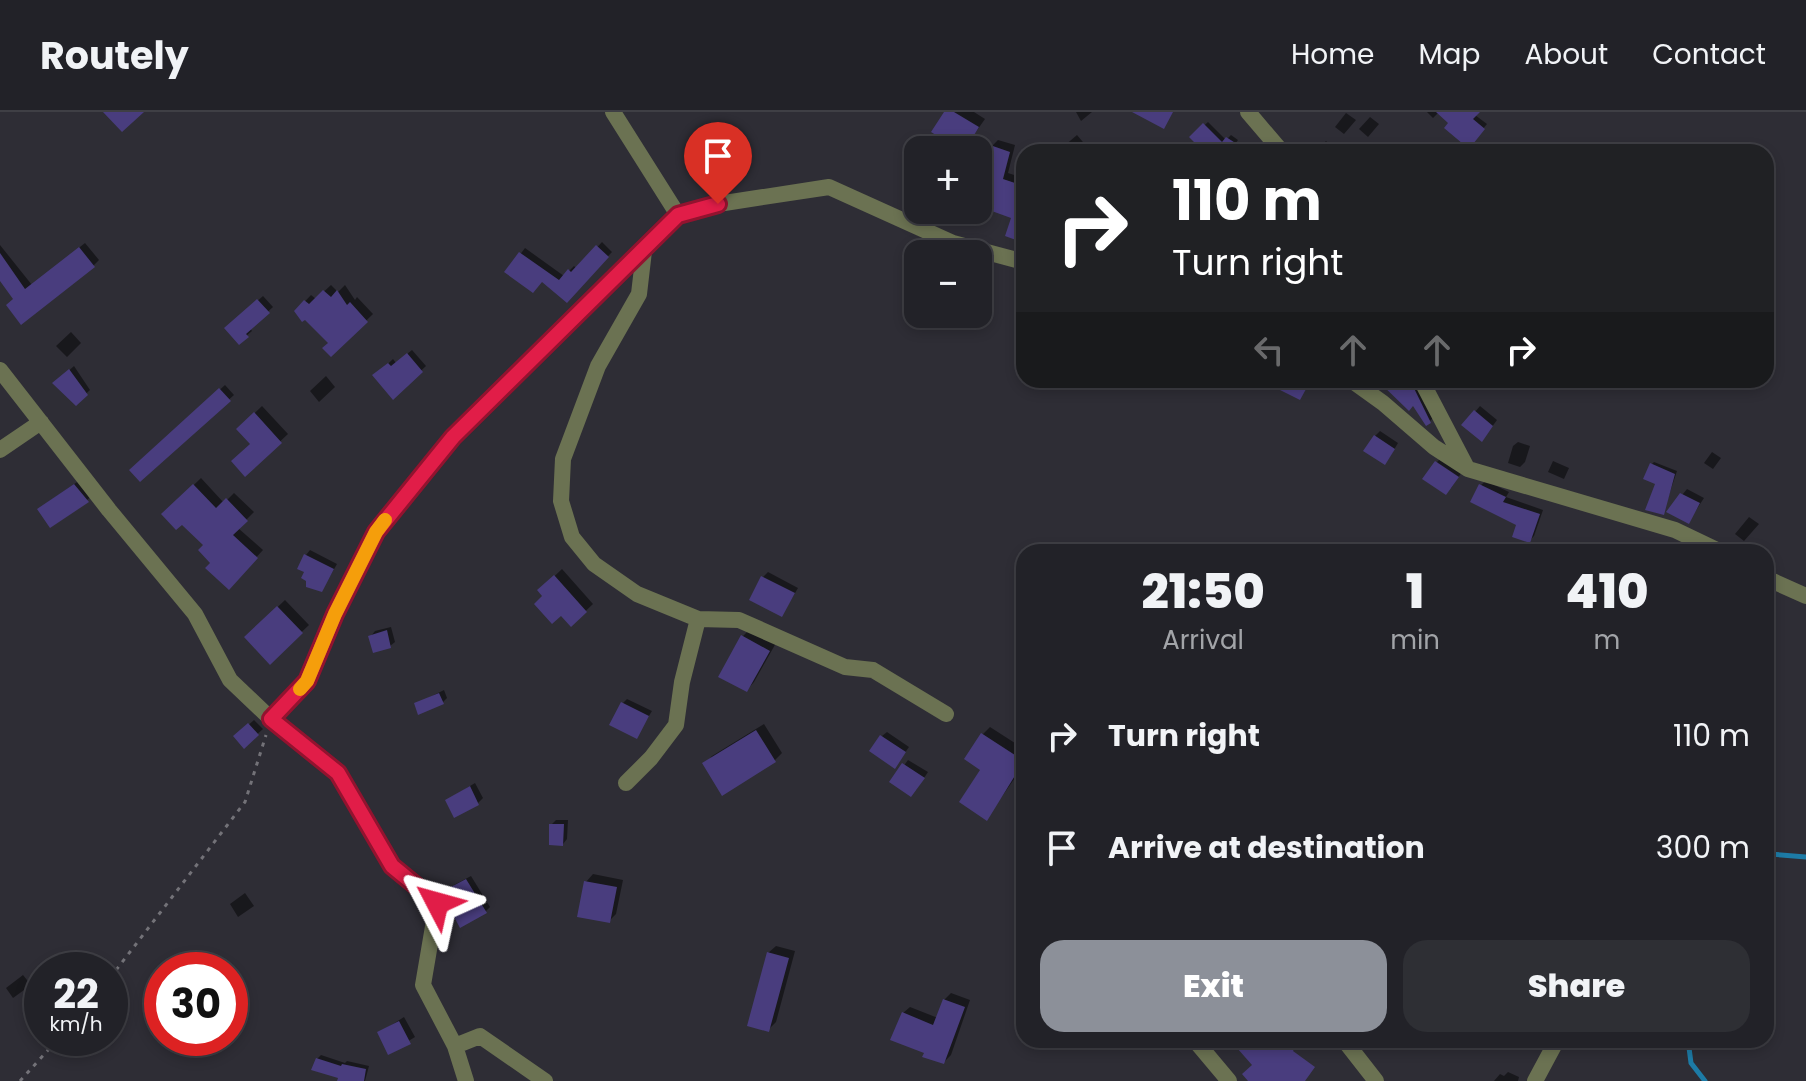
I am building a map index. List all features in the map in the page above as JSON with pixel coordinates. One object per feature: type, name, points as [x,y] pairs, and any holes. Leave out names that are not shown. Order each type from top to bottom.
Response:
[{"type":"street","points":[[613,112],[678,215]]},
{"type":"street","points":[[1248,112],[1275,144]]},
{"type":"street","points":[[271,719],[307,681],[335,614],[376,532],[453,437],[678,215],[731,202],[829,187],[953,243],[1016,260]]},
{"type":"street","points":[[644,251],[639,294],[598,366],[563,459],[561,501],[572,537],[594,564],[637,594],[698,619],[739,620],[845,667],[873,670],[946,714]]},
{"type":"street","points":[[0,370],[195,614],[230,680],[271,719],[338,773],[392,866],[437,903],[423,985],[455,1046],[466,1081]]},
{"type":"street","points":[[1362,388],[1434,447],[1468,469],[1675,530],[1704,544]]},
{"type":"street","points":[[1425,388],[1468,469]]},
{"type":"street","points":[[0,450],[41,422]]},
{"type":"street","points":[[1774,582],[1806,596]]},
{"type":"street","points":[[626,783],[651,758],[676,725],[682,682],[698,619]]},
{"type":"street","points":[[455,1046],[480,1036],[545,1081]]},
{"type":"street","points":[[1201,1048],[1229,1081]]},
{"type":"street","points":[[1350,1048],[1376,1081]]},
{"type":"street","points":[[1535,1081],[1553,1048]]},
{"type":"path","points":[[128,955],[245,802],[271,719]]},
{"type":"path","points":[[20,1081],[43,1056]]},
{"type":"building","points":[[103,112],[144,112],[122,132]]},
{"type":"building","points":[[944,112],[954,112],[979,127],[974,136],[937,136],[931,132]]},
{"type":"building","points":[[1132,112],[1173,112],[1164,129]]},
{"type":"building","points":[[1436,112],[1480,112],[1473,119],[1485,129],[1473,144],[1463,144],[1444,128],[1448,123]]},
{"type":"building","points":[[1203,123],[1222,142],[1226,137],[1237,144],[1196,144],[1189,137]]},
{"type":"building","points":[[992,146],[1010,152],[1003,179],[1016,183],[1016,240],[1005,236],[1011,218],[992,211]]},
{"type":"building","points":[[596,245],[609,257],[567,303],[542,282],[533,293],[504,272],[519,252],[559,280],[568,269],[571,272]]},
{"type":"building","points":[[79,247],[95,267],[21,325],[6,305],[13,299],[0,281],[0,253],[25,289]]},
{"type":"building","points":[[323,290],[331,297],[337,290],[347,305],[350,302],[368,322],[331,357],[322,348],[328,343],[305,320],[302,322],[294,311],[304,300],[309,304]]},
{"type":"building","points":[[257,299],[270,313],[246,334],[249,337],[239,345],[224,328]]},
{"type":"building","points":[[407,353],[423,372],[393,400],[372,375],[388,363],[391,366]]},
{"type":"building","points":[[69,369],[88,395],[76,406],[52,383]]},
{"type":"building","points":[[219,388],[231,401],[140,482],[129,470]]},
{"type":"building","points":[[1276,388],[1307,388],[1300,400]]},
{"type":"building","points":[[1385,388],[1414,388],[1431,423],[1426,426],[1413,406],[1409,411]]},
{"type":"building","points":[[1474,410],[1493,426],[1482,442],[1461,425]]},
{"type":"building","points":[[254,412],[282,443],[245,477],[231,461],[250,444],[236,429]]},
{"type":"building","points":[[1374,435],[1395,449],[1385,465],[1363,451]]},
{"type":"building","points":[[1435,461],[1459,477],[1446,495],[1422,479]]},
{"type":"building","points":[[1650,463],[1675,474],[1664,515],[1645,510],[1655,484],[1643,479]]},
{"type":"building","points":[[74,484],[89,502],[50,528],[37,509]]},
{"type":"building","points":[[193,484],[216,508],[226,498],[248,521],[233,535],[258,558],[229,590],[205,568],[210,563],[198,550],[203,545],[182,525],[176,530],[161,514]]},
{"type":"building","points":[[1479,484],[1506,497],[1503,502],[1540,514],[1530,543],[1512,537],[1516,525],[1470,502]]},
{"type":"building","points":[[1680,493],[1700,503],[1689,524],[1666,512]]},
{"type":"building","points":[[304,554],[334,569],[322,592],[306,587],[306,581],[301,578],[304,572],[297,569]]},
{"type":"building","points":[[554,575],[587,612],[571,627],[561,616],[552,624],[534,604],[542,596],[537,590]]},
{"type":"building","points":[[761,576],[795,593],[782,617],[749,600]]},
{"type":"building","points":[[277,606],[303,633],[270,665],[244,637]]},
{"type":"building","points":[[387,630],[391,648],[373,653],[368,636]]},
{"type":"building","points":[[741,635],[770,651],[747,692],[718,677]]},
{"type":"building","points":[[439,693],[444,704],[418,715],[414,703]]},
{"type":"building","points":[[621,702],[649,716],[637,739],[609,725]]},
{"type":"building","points":[[248,723],[259,735],[244,749],[233,736]]},
{"type":"building","points":[[756,730],[776,762],[722,796],[702,763]]},
{"type":"building","points":[[981,733],[1016,756],[1016,774],[987,821],[959,802],[980,770],[964,759]]},
{"type":"building","points":[[880,735],[906,752],[895,769],[869,751]]},
{"type":"building","points":[[902,763],[925,778],[911,797],[889,782]]},
{"type":"building","points":[[470,786],[479,805],[454,818],[445,800]]},
{"type":"building","points":[[549,824],[564,824],[563,846],[549,845]]},
{"type":"building","points":[[466,879],[487,913],[460,928],[451,911],[457,907],[447,889]]},
{"type":"building","points":[[584,881],[617,887],[610,923],[577,917]]},
{"type":"building","points":[[767,952],[789,958],[769,1032],[747,1026]]},
{"type":"building","points":[[943,999],[965,1007],[944,1064],[922,1057],[924,1053],[890,1040],[902,1012],[933,1025]]},
{"type":"building","points":[[399,1021],[411,1044],[388,1055],[377,1032]]},
{"type":"building","points":[[1237,1048],[1295,1048],[1293,1051],[1315,1067],[1305,1081],[1248,1081],[1242,1074],[1252,1065]]},
{"type":"building","points":[[316,1058],[341,1066],[366,1069],[364,1081],[337,1081],[338,1078],[311,1070]]},
{"type":"waterway","points":[[1774,854],[1806,857]]},
{"type":"waterway","points":[[1689,1048],[1691,1063],[1705,1081]]},
{"type":"slow traffic","points":[[300,689],[307,681],[335,614],[385,520]]},
{"type":"route","points":[[437,903],[392,866],[338,773],[271,719],[307,681],[335,614],[376,532],[453,437],[678,215],[718,204]]}]
